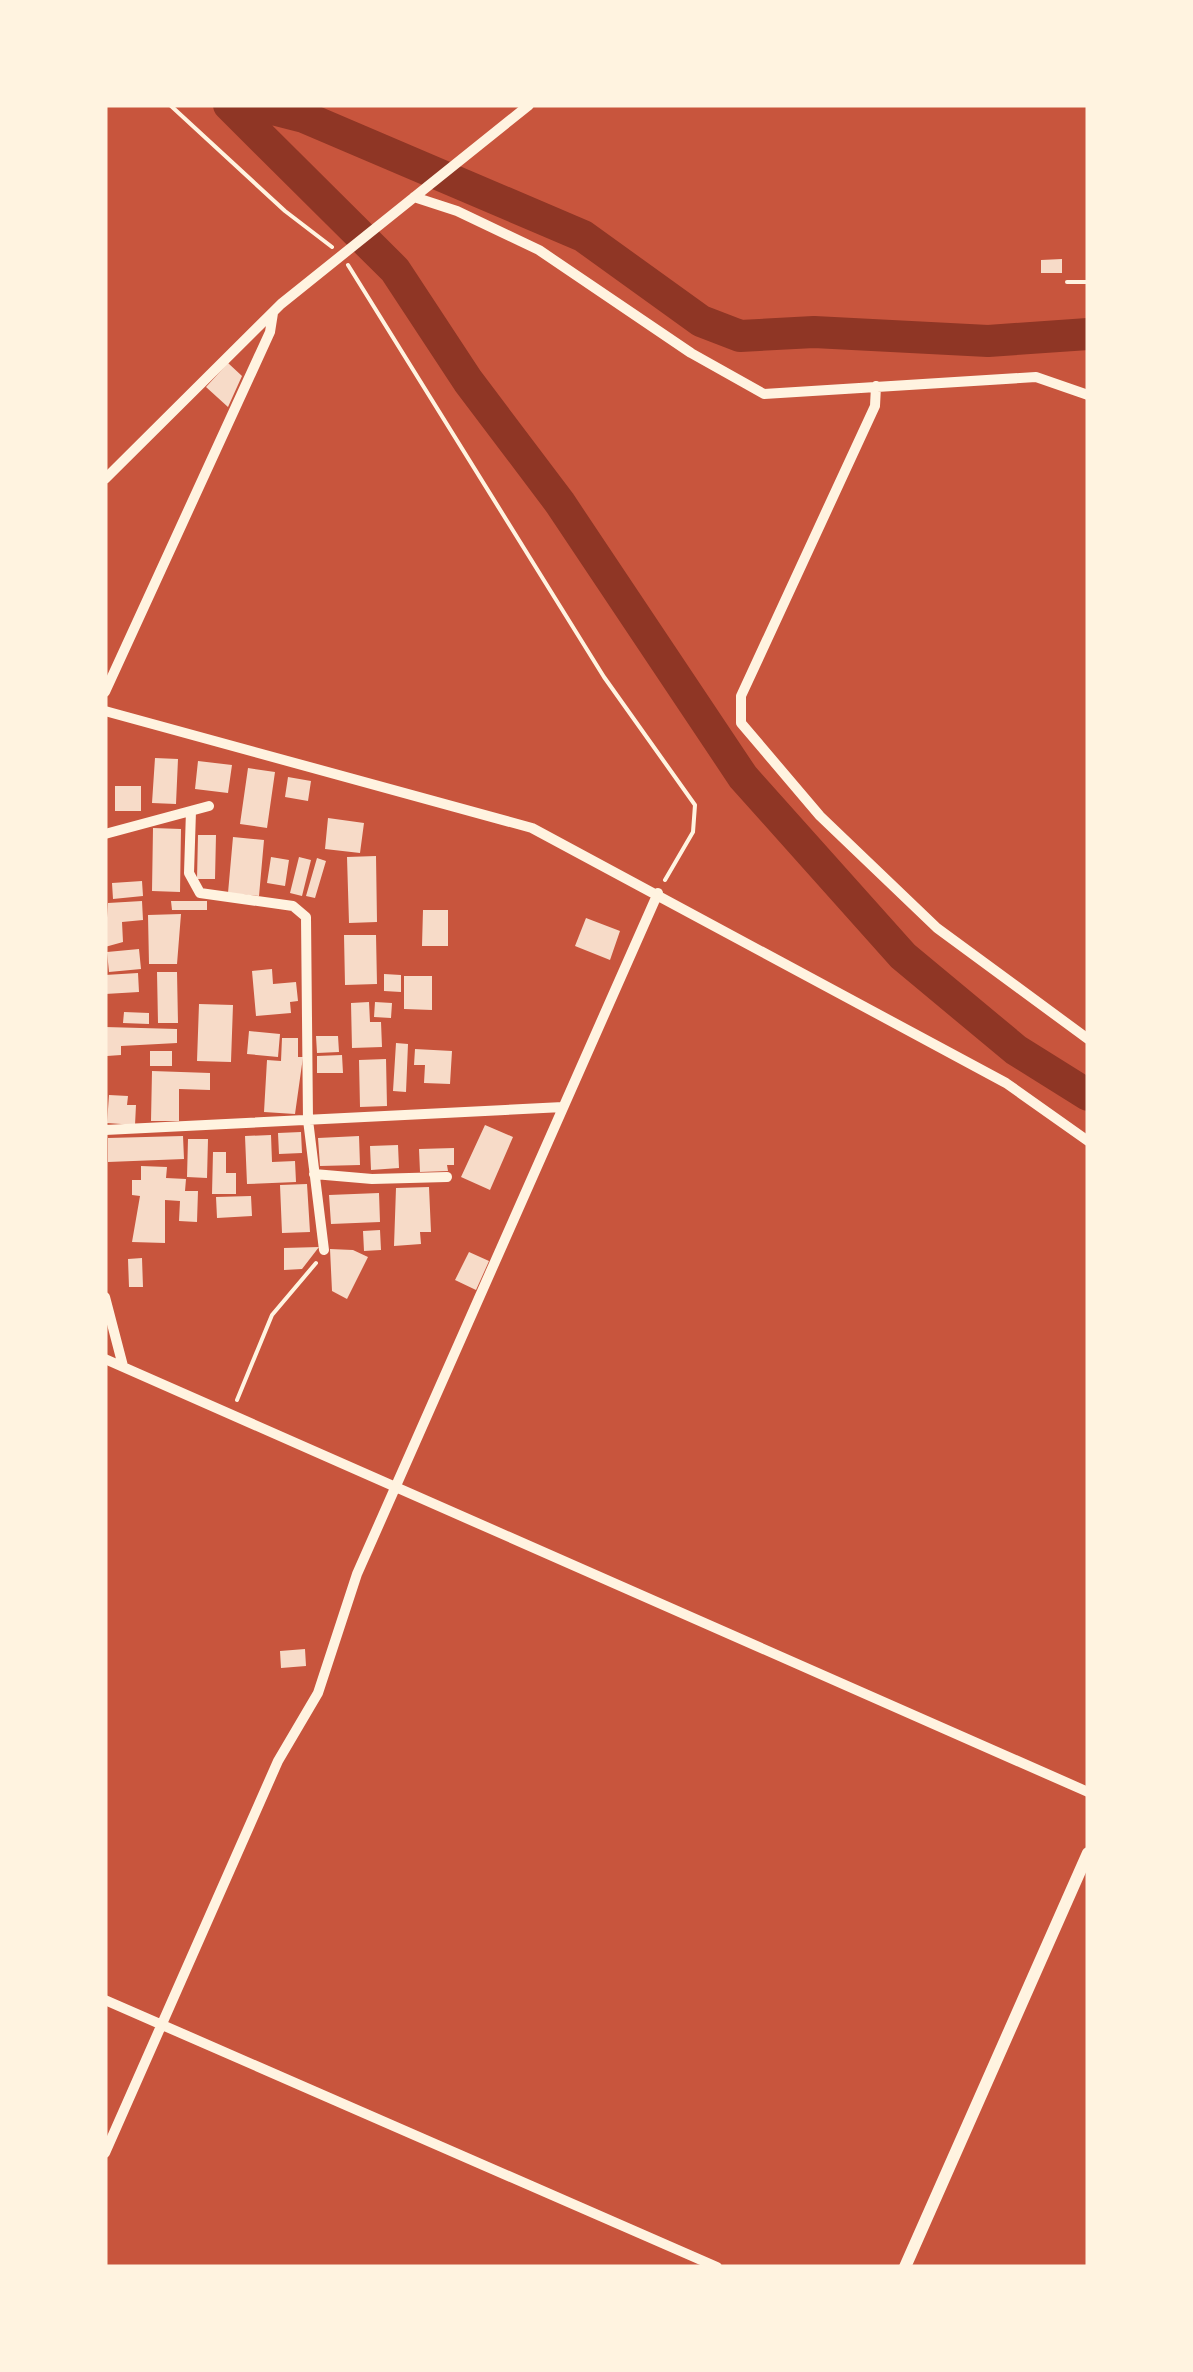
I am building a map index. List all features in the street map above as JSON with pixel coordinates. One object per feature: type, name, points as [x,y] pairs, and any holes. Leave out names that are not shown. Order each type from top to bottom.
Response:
[{"type":"street","points":[[105,479],[273,312],[529,105]]},
{"type":"street","points":[[418,194],[539,250],[691,353],[764,394],[1036,376],[1088,395]]},
{"type":"street","points":[[105,692],[270,332],[273,312]]},
{"type":"street","points":[[876,386],[874,406],[742,696],[740,722],[820,816],[937,928],[1088,1039]]},
{"type":"street","points":[[105,710],[532,828],[1006,1083],[1088,1141]]},
{"type":"street","points":[[105,834],[209,806]]},
{"type":"street","points":[[191,811],[189,873],[200,894],[293,906],[306,917],[308,1120],[324,1250]]},
{"type":"street","points":[[105,2153],[278,1761],[318,1692],[357,1574],[658,893]]},
{"type":"street","points":[[105,1130],[564,1107]]},
{"type":"street","points":[[314,1174],[372,1180],[448,1177]]},
{"type":"street","points":[[105,1297],[122,1366]]},
{"type":"street","points":[[105,1359],[1088,1792]]},
{"type":"street","points":[[905,2267],[1088,1853]]},
{"type":"street","points":[[105,2000],[718,2267]]},
{"type":"path","points":[[170,105],[270,198],[341,254],[604,677],[696,805],[693,832],[658,893]]},
{"type":"path","points":[[1066,282],[1088,282]]},
{"type":"path","points":[[231,1413],[272,1316],[324,1250]]},
{"type":"building","points":[[1062,259],[1062,273],[1041,273],[1041,260]]},
{"type":"building","points":[[228,363],[242,376],[228,407],[206,387]]},
{"type":"building","points":[[155,758],[178,759],[176,804],[152,803]]},
{"type":"building","points":[[198,761],[232,765],[228,793],[195,789]]},
{"type":"building","points":[[248,768],[275,772],[267,828],[240,824]]},
{"type":"building","points":[[288,777],[311,781],[308,801],[285,797]]},
{"type":"building","points":[[115,786],[141,786],[141,811],[115,811]]},
{"type":"building","points":[[328,818],[364,823],[360,853],[325,849]]},
{"type":"building","points":[[153,828],[181,829],[180,892],[152,891]]},
{"type":"building","points":[[198,835],[216,835],[215,879],[197,879]]},
{"type":"building","points":[[233,837],[264,840],[259,896],[228,893]]},
{"type":"building","points":[[376,856],[377,922],[349,923],[347,857]]},
{"type":"building","points":[[271,857],[289,860],[285,886],[267,883]]},
{"type":"building","points":[[299,857],[311,860],[302,896],[290,893]]},
{"type":"building","points":[[317,858],[326,861],[315,898],[306,896]]},
{"type":"building","points":[[142,881],[143,896],[113,899],[112,883]]},
{"type":"building","points":[[142,901],[143,920],[122,922],[123,942],[105,947],[108,903]]},
{"type":"building","points":[[171,901],[207,901],[207,910],[172,910]]},
{"type":"building","points":[[423,910],[448,910],[448,946],[422,946]]},
{"type":"building","points":[[181,914],[177,964],[149,964],[148,915]]},
{"type":"building","points":[[586,918],[620,931],[610,960],[575,946]]},
{"type":"building","points":[[344,935],[376,935],[377,984],[345,985]]},
{"type":"building","points":[[139,949],[141,969],[109,972],[107,952]]},
{"type":"building","points":[[272,969],[273,984],[296,982],[298,1001],[290,1002],[291,1013],[256,1016],[252,971]]},
{"type":"building","points":[[157,972],[177,972],[178,1023],[158,1023]]},
{"type":"building","points":[[138,973],[139,992],[105,994],[105,975]]},
{"type":"building","points":[[384,974],[401,975],[401,992],[384,991]]},
{"type":"building","points":[[404,976],[432,976],[432,1010],[404,1009]]},
{"type":"building","points":[[369,1002],[370,1022],[381,1022],[382,1047],[352,1048],[351,1003]]},
{"type":"building","points":[[375,1002],[392,1003],[391,1018],[374,1017]]},
{"type":"building","points":[[199,1004],[233,1005],[231,1062],[197,1061]]},
{"type":"building","points":[[124,1012],[149,1013],[149,1024],[123,1023]]},
{"type":"building","points":[[105,1027],[177,1029],[177,1043],[121,1046],[121,1055],[107,1056]]},
{"type":"building","points":[[249,1031],[280,1034],[278,1057],[247,1054]]},
{"type":"building","points":[[316,1036],[338,1036],[339,1052],[317,1053]]},
{"type":"building","points":[[282,1038],[298,1038],[298,1057],[303,1057],[295,1114],[264,1112],[267,1060],[281,1061]]},
{"type":"building","points":[[396,1043],[408,1044],[406,1092],[393,1091]]},
{"type":"building","points":[[415,1049],[452,1051],[450,1084],[424,1083],[425,1065],[414,1065]]},
{"type":"building","points":[[150,1051],[172,1051],[172,1066],[150,1066]]},
{"type":"building","points":[[342,1055],[343,1073],[317,1073],[317,1056]]},
{"type":"building","points":[[386,1059],[387,1106],[360,1107],[359,1060]]},
{"type":"building","points":[[152,1071],[210,1073],[210,1090],[179,1089],[179,1121],[151,1121]]},
{"type":"building","points":[[109,1095],[128,1096],[127,1105],[136,1105],[135,1125],[107,1123]]},
{"type":"building","points":[[485,1125],[513,1137],[490,1190],[461,1177]]},
{"type":"building","points":[[301,1132],[302,1153],[279,1154],[278,1133]]},
{"type":"building","points":[[271,1135],[272,1162],[295,1161],[296,1182],[247,1184],[245,1136]]},
{"type":"building","points":[[183,1136],[184,1159],[108,1162],[108,1138]]},
{"type":"building","points":[[359,1136],[360,1165],[320,1166],[318,1138]]},
{"type":"building","points":[[188,1139],[208,1139],[207,1178],[187,1177]]},
{"type":"building","points":[[398,1145],[399,1168],[371,1170],[370,1146]]},
{"type":"building","points":[[454,1148],[454,1165],[447,1165],[448,1171],[420,1172],[419,1149]]},
{"type":"building","points":[[213,1152],[226,1152],[226,1173],[236,1173],[236,1194],[212,1194]]},
{"type":"building","points":[[141,1166],[167,1167],[166,1178],[186,1179],[185,1191],[198,1191],[197,1222],[179,1221],[180,1201],[165,1200],[165,1243],[132,1242],[140,1196],[132,1195],[132,1180],[141,1180]]},
{"type":"building","points":[[307,1184],[310,1232],[282,1233],[280,1185]]},
{"type":"building","points":[[429,1187],[431,1232],[420,1232],[421,1244],[394,1246],[396,1188]]},
{"type":"building","points":[[379,1193],[380,1222],[331,1224],[329,1195]]},
{"type":"building","points":[[251,1196],[252,1216],[217,1218],[216,1197]]},
{"type":"building","points":[[380,1230],[381,1250],[364,1251],[363,1231]]},
{"type":"building","points":[[319,1247],[302,1269],[284,1270],[284,1248]]},
{"type":"building","points":[[330,1249],[353,1250],[368,1257],[347,1299],[332,1291]]},
{"type":"building","points":[[469,1252],[489,1261],[476,1290],[455,1280]]},
{"type":"building","points":[[142,1258],[143,1287],[129,1287],[128,1259]]},
{"type":"building","points":[[305,1649],[306,1666],[281,1668],[280,1651]]},
{"type":"waterway","points":[[229,105],[395,270],[468,381],[560,503],[743,777],[903,956],[1016,1050],[1088,1095]]},
{"type":"waterway","points":[[257,105],[304,117],[583,236],[701,321],[740,336],[814,332],[988,341],[1088,334]]}]
